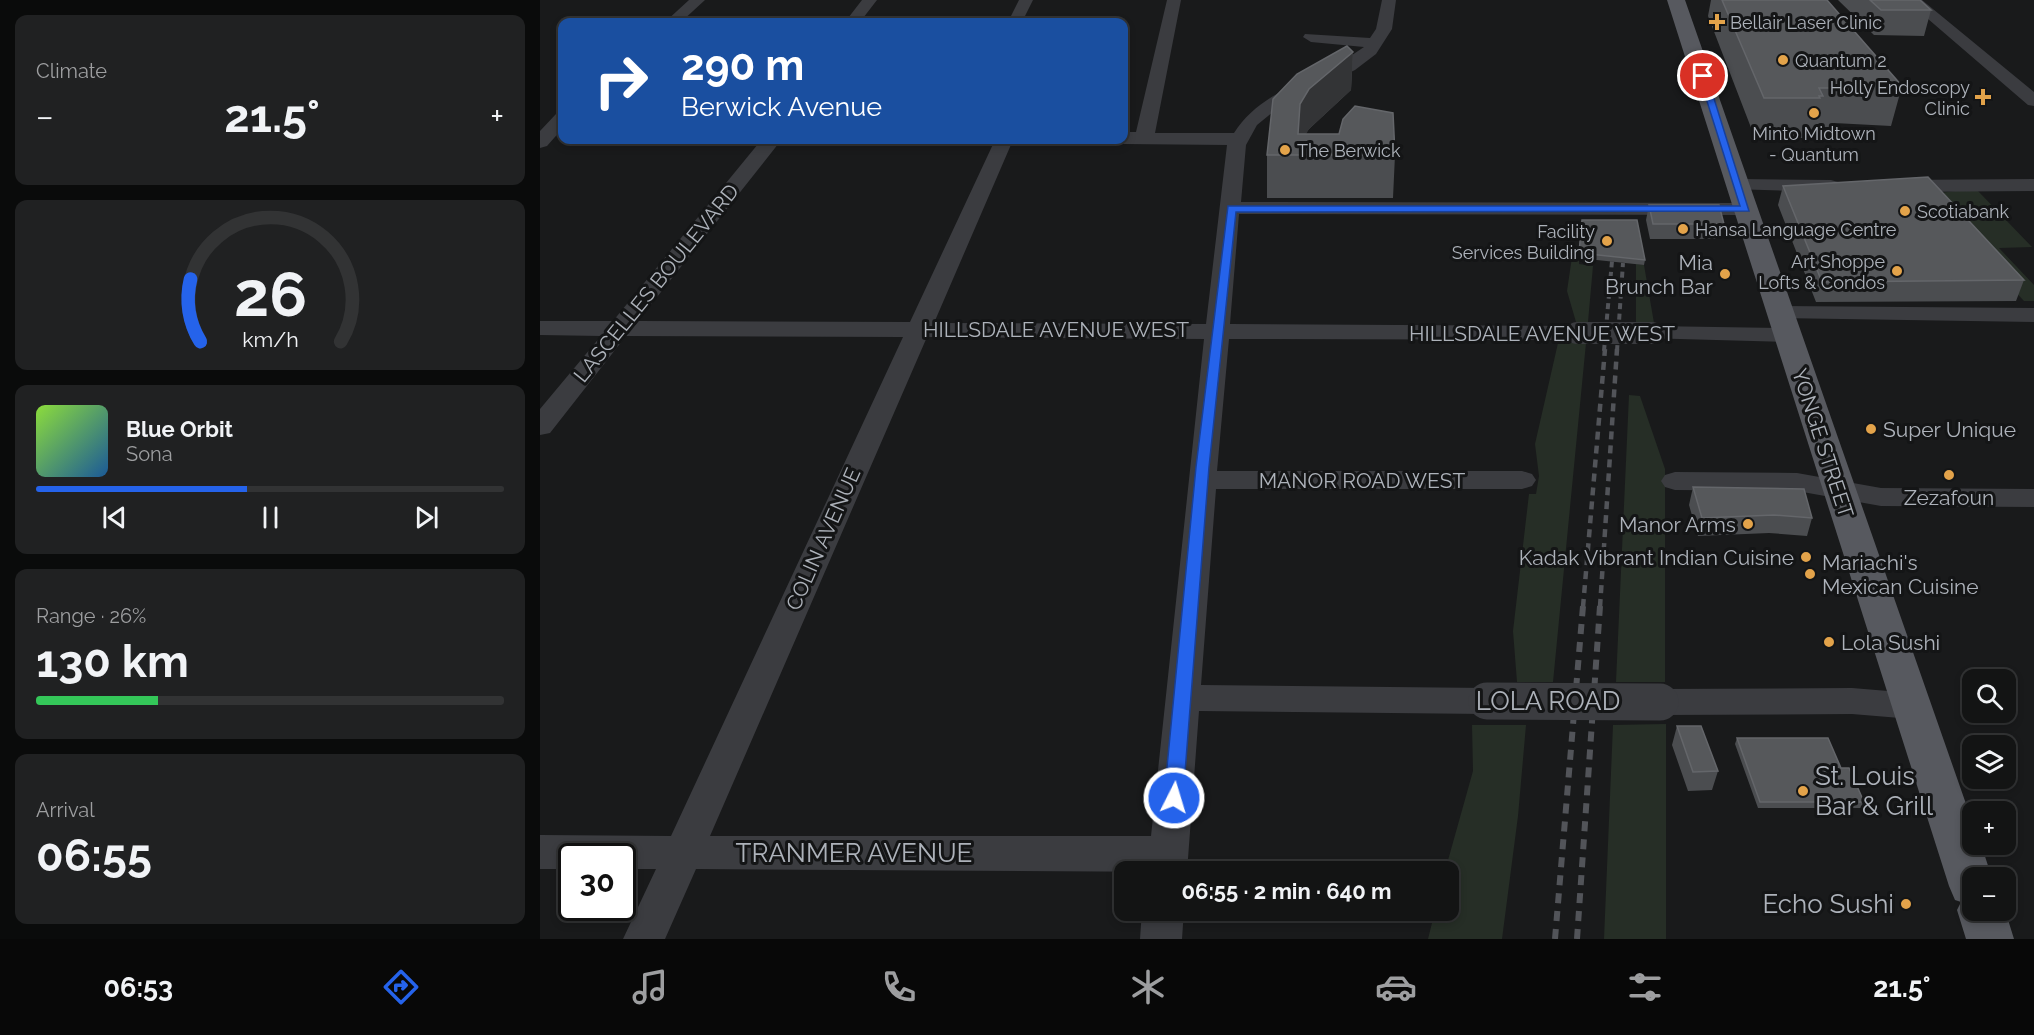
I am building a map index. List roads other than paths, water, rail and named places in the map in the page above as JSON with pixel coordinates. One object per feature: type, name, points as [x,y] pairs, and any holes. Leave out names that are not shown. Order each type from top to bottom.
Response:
[{"type":"main road","name":"YONGE STREET","points":[[1676,0],[1966,867]]},
{"type":"main road","points":[[1984,921],[1990,939]]},
{"type":"street","points":[[677,18],[698,0]]},
{"type":"street","points":[[855,18],[870,0]]},
{"type":"street","points":[[1017,18],[1026,0]]},
{"type":"street","points":[[1144,138],[1174,0]]},
{"type":"street","points":[[1168,861],[1201,480],[1239,139],[1264,110],[1354,63],[1377,43],[1384,33],[1389,0]]},
{"type":"street","points":[[1912,0],[2034,101]]},
{"type":"street","points":[[1311,37],[1377,43]]},
{"type":"street","points":[[541,138],[558,122]]},
{"type":"street","points":[[541,138],[558,137]]},
{"type":"street","points":[[1128,138],[1239,139]]},
{"type":"street","name":"LASCELLES BOULEVARD","points":[[540,427],[768,144]]},
{"type":"street","name":"COLIN AVENUE","points":[[644,939],[1002,144]]},
{"type":"street","points":[[1739,185],[1847,186]]},
{"type":"street","points":[[1882,186],[2034,185]]},
{"type":"street","points":[[1231,208],[1746,209]]},
{"type":"street","name":"HILLSDALE AVENUE WEST","points":[[540,328],[1652,333],[1784,324],[2034,315]]},
{"type":"street","name":"MANOR ROAD WEST","points":[[1201,480],[1522,480]]},
{"type":"street","points":[[1675,481],[1797,482],[1881,497],[2030,503]]},
{"type":"street","name":"LOLA ROAD","points":[[1182,698],[1660,702],[1852,701],[1912,706]]},
{"type":"street","name":"TRANMER AVENUE","points":[[540,852],[1114,861]]},
{"type":"street","points":[[1161,939],[1162,921]]},
{"type":"railway","points":[[1604,351],[1612,261]]},
{"type":"railway","points":[[1617,351],[1623,263]]},
{"type":"railway","points":[[1583,607],[1605,349]]},
{"type":"railway","points":[[1600,607],[1617,349]]},
{"type":"railway","points":[[1555,939],[1583,606]]},
{"type":"railway","points":[[1577,939],[1600,606]]},
{"type":"place","name":"Bellair Laser Clinic","points":[[1717,22]]},
{"type":"place","name":"Quantum 2","points":[[1783,60]]},
{"type":"place","name":"Holly Endoscopy Clinic","points":[[1983,97]]},
{"type":"place","name":"Minto Midtown - Quantum","points":[[1814,113]]},
{"type":"place","name":"The Berwick","points":[[1285,150]]},
{"type":"place","name":"Scotiabank","points":[[1905,211]]},
{"type":"place","name":"Hansa Language Centre","points":[[1683,229]]},
{"type":"place","name":"Facility Services Building","points":[[1607,241]]},
{"type":"place","name":"Art Shoppe Lofts & Condos","points":[[1897,271]]},
{"type":"place","name":"Mia Brunch Bar","points":[[1725,274]]},
{"type":"place","name":"Super Unique","points":[[1871,429]]},
{"type":"place","name":"Zezafoun","points":[[1949,475]]},
{"type":"place","name":"Manor Arms","points":[[1748,524]]},
{"type":"place","name":"Kadak Vibrant Indian Cuisine","points":[[1806,557]]},
{"type":"place","name":"Mariachi's Mexican Cuisine","points":[[1810,574]]},
{"type":"place","name":"Lola Sushi","points":[[1829,642]]},
{"type":"place","name":"St. Louis Bar & Grill","points":[[1803,791]]},
{"type":"place","name":"Echo Sushi","points":[[1906,904]]}]
